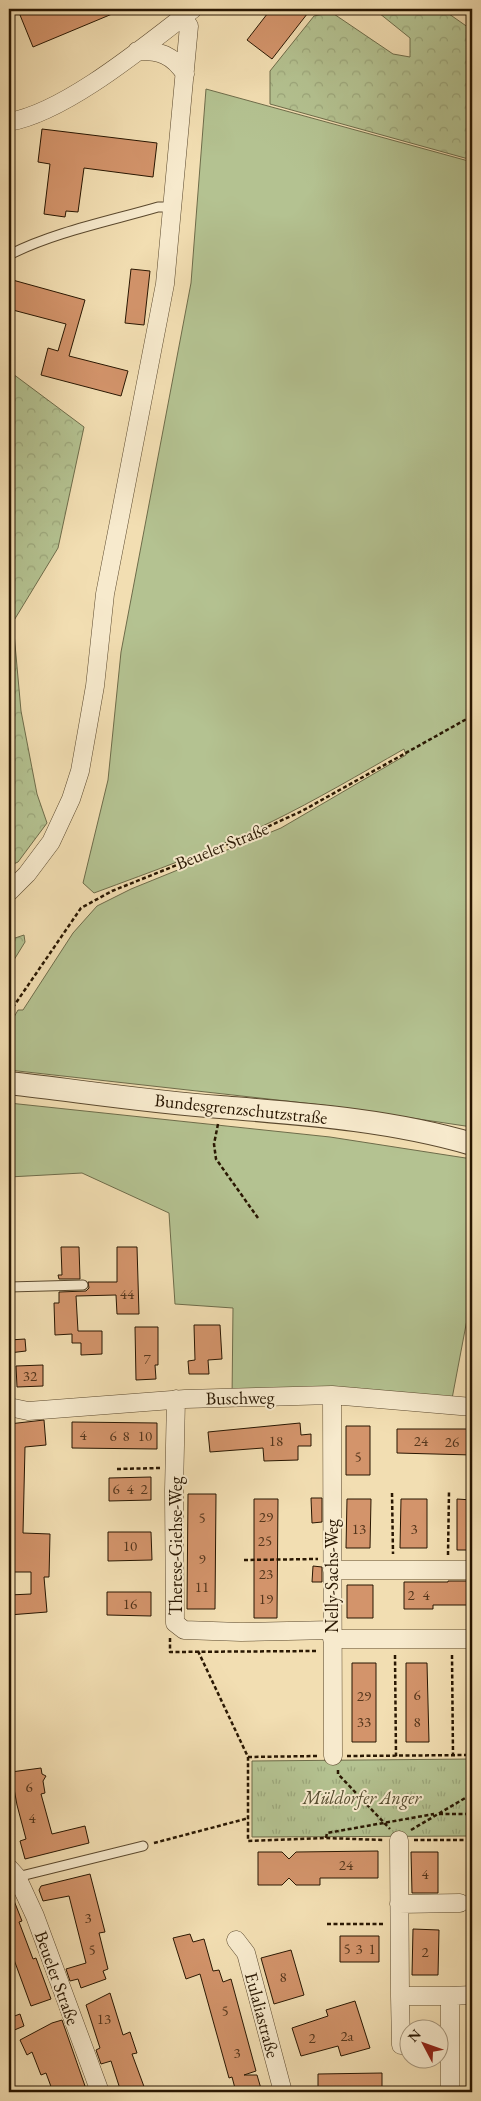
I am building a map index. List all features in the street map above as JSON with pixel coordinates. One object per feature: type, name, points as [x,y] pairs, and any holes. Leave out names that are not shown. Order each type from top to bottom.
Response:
[{"type":"street","points":[[9,122],[40,112],[68,97],[107,73],[188,13]]},
{"type":"street","points":[[9,892],[27,874],[51,842],[71,799],[80,771],[95,686],[112,550],[161,310],[185,74],[189,26],[188,13]]},
{"type":"street","points":[[137,51],[156,51],[170,56],[185,74]]},
{"type":"street","name":"Bundesgrenzschutzstraße","points":[[9,1083],[220,1107],[273,1110],[443,1135],[472,1144]]},
{"type":"street","name":"Buschweg","points":[[9,1406],[28,1411],[176,1399],[332,1395],[472,1407]]},
{"type":"street","name":"Nelly-Sachs-Weg","points":[[332,1395],[332,1634],[335,1756]]},
{"type":"street","name":"Therese-Giehse-Weg","points":[[176,1399],[176,1623],[184,1630],[332,1634],[395,1639],[472,1639]]},
{"type":"street","points":[[332,1565],[393,1571],[472,1570]]},
{"type":"street","points":[[399,1834],[400,2018]]},
{"type":"street","name":"Beueler Straße","points":[[13,1872],[35,1916],[100,2092]]},
{"type":"street","points":[[400,1904],[460,1903]]},
{"type":"street","name":"Eulaliastraße","points":[[236,1940],[246,1953],[283,2092]]},
{"type":"street","points":[[400,1996],[472,1995]]},
{"type":"street","points":[[448,2018],[450,1996]]},
{"type":"street","points":[[447,2068],[450,2092]]},
{"type":"lane","points":[[9,255],[27,246],[53,237],[158,207],[172,207]]},
{"type":"lane","points":[[9,1287],[83,1285]]},
{"type":"lane","points":[[13,1872],[143,1846]]},
{"type":"path","name":"Beueler Straße","points":[[9,1013],[81,908],[112,890],[232,843],[302,811],[472,716]]},
{"type":"path","points":[[220,1107],[214,1144],[216,1159],[258,1218]]},
{"type":"path","points":[[116,1469],[175,1467]]},
{"type":"path","points":[[448,1491],[448,1570]]},
{"type":"path","points":[[392,1493],[393,1571]]},
{"type":"path","points":[[244,1560],[332,1565]]},
{"type":"path","points":[[395,1639],[396,1756]]},
{"type":"path","points":[[452,1639],[453,1755]]},
{"type":"path","points":[[198,1651],[248,1757],[248,1841],[399,1834],[472,1840]]},
{"type":"path","points":[[248,1757],[472,1755]]},
{"type":"path","points":[[335,1756],[338,1774],[385,1823],[399,1834]]},
{"type":"path","points":[[399,1834],[472,1794]]},
{"type":"path","points":[[326,1838],[328,1833],[437,1814],[472,1814]]},
{"type":"path","points":[[143,1846],[249,1818]]},
{"type":"path","points":[[327,1924],[400,1925]]},
{"type":"green space","points":[[374,9],[442,9],[472,30],[472,160],[270,104],[270,71],[314,16],[331,12],[393,54],[410,57],[410,38]]},
{"type":"green space","points":[[206,89],[472,162],[472,1127],[331,1106],[9,1070],[9,1026],[18,1010],[23,1010],[73,933],[97,906],[131,889],[281,828],[406,755],[404,749],[288,814],[205,851],[94,893],[83,883],[108,780],[121,652],[191,283]]},
{"type":"green space","points":[[9,371],[84,427],[58,548],[13,622],[21,711],[37,794],[47,823],[18,862],[9,866]]},
{"type":"green space","points":[[24,935],[25,942],[9,968],[9,940]]},
{"type":"green space","points":[[9,1103],[330,1137],[472,1159],[472,1293],[451,1404],[232,1399],[233,1308],[175,1304],[169,1213],[82,1173],[9,1177]]},
{"type":"green space","name":"Müldorfer Anger","points":[[472,1759],[472,1836],[252,1837],[252,1761]]},
{"type":"building","points":[[36,9],[124,9],[33,47],[20,15]]},
{"type":"building","points":[[271,9],[311,9],[272,59],[247,40]]},
{"type":"building","points":[[42,129],[157,143],[153,177],[84,168],[78,212],[66,211],[65,217],[44,214],[50,164],[38,162]]},
{"type":"building","points":[[131,269],[150,271],[144,325],[125,323]]},
{"type":"building","points":[[9,279],[85,300],[69,356],[128,371],[121,396],[41,375],[48,348],[58,351],[66,324],[9,309]]},
{"type":"building","points":[[61,1247],[79,1247],[80,1279],[59,1279],[58,1275],[62,1275]]},
{"type":"building","points":[[117,1247],[137,1247],[139,1314],[117,1314],[116,1295],[76,1296],[78,1331],[102,1331],[102,1354],[81,1355],[81,1343],[72,1343],[72,1334],[55,1335],[54,1303],[59,1303],[59,1292],[86,1291],[89,1288],[88,1282],[117,1282]]},
{"type":"building","points":[[194,1325],[220,1325],[222,1359],[208,1360],[209,1374],[189,1374],[188,1361],[195,1360]]},
{"type":"building","points":[[135,1327],[158,1327],[158,1365],[155,1365],[156,1379],[136,1380]]},
{"type":"building","points":[[25,1339],[26,1351],[9,1353],[9,1340]]},
{"type":"building","points":[[43,1365],[43,1386],[17,1387],[16,1366]]},
{"type":"building","points":[[44,1420],[46,1445],[25,1447],[23,1533],[50,1534],[49,1577],[44,1577],[47,1612],[9,1615],[9,1595],[31,1594],[31,1572],[9,1572],[9,1424]]},
{"type":"building","points":[[72,1422],[157,1423],[157,1449],[72,1448]]},
{"type":"building","points":[[300,1423],[301,1435],[311,1434],[311,1446],[298,1446],[298,1460],[264,1461],[263,1448],[210,1452],[208,1432]]},
{"type":"building","points":[[346,1426],[370,1426],[370,1475],[346,1475]]},
{"type":"building","points":[[397,1429],[472,1429],[472,1455],[397,1453]]},
{"type":"building","points":[[151,1477],[151,1500],[109,1501],[109,1478]]},
{"type":"building","points":[[188,1494],[216,1494],[215,1609],[187,1609]]},
{"type":"building","points":[[311,1498],[322,1498],[322,1522],[312,1523]]},
{"type":"building","points":[[254,1499],[278,1499],[277,1618],[254,1618]]},
{"type":"building","points":[[347,1499],[371,1499],[370,1548],[346,1548]]},
{"type":"building","points":[[401,1499],[427,1499],[427,1548],[400,1548]]},
{"type":"building","points":[[457,1499],[472,1500],[472,1550],[457,1550]]},
{"type":"building","points":[[108,1532],[151,1532],[152,1560],[108,1561]]},
{"type":"building","points":[[313,1566],[322,1567],[322,1582],[312,1582]]},
{"type":"building","points":[[472,1581],[472,1605],[433,1605],[433,1609],[404,1609],[404,1582]]},
{"type":"building","points":[[347,1585],[373,1585],[373,1618],[347,1618]]},
{"type":"building","points":[[107,1592],[151,1592],[151,1616],[107,1615]]},
{"type":"building","points":[[352,1663],[376,1663],[376,1742],[352,1742]]},
{"type":"building","points":[[406,1663],[427,1663],[429,1742],[406,1742]]},
{"type":"building","points":[[41,1768],[42,1774],[46,1776],[43,1781],[45,1793],[41,1794],[52,1834],[85,1826],[89,1843],[25,1859],[20,1841],[26,1839],[11,1772]]},
{"type":"building","points":[[378,1851],[378,1878],[320,1878],[320,1885],[296,1885],[289,1878],[282,1885],[258,1885],[258,1852],[282,1852],[289,1859],[296,1852]]},
{"type":"building","points":[[411,1852],[438,1852],[438,1893],[412,1893]]},
{"type":"building","points":[[90,1874],[105,1932],[99,1933],[108,1969],[103,1971],[106,1979],[81,1988],[78,1979],[70,1981],[66,1969],[86,1963],[69,1896],[43,1901],[39,1890],[41,1886]]},
{"type":"building","points":[[9,1888],[22,1921],[19,1922],[33,1959],[36,1958],[51,1999],[31,2006],[13,1957],[9,1958]]},
{"type":"building","points":[[413,1929],[439,1930],[438,1975],[412,1975]]},
{"type":"building","points":[[190,1934],[193,1942],[204,1939],[213,1971],[219,1970],[223,1982],[231,1979],[256,2071],[244,2075],[257,2075],[262,2092],[236,2092],[232,2077],[229,2078],[200,1974],[186,1979],[173,1938]]},
{"type":"building","points":[[340,1936],[379,1936],[379,1962],[340,1962]]},
{"type":"building","points":[[291,1950],[304,1995],[274,2004],[261,1958]]},
{"type":"building","points":[[110,1993],[123,2035],[130,2032],[137,2053],[132,2054],[146,2092],[121,2092],[111,2061],[101,2064],[96,2050],[100,2048],[86,2005]]},
{"type":"building","points":[[355,2001],[370,2048],[341,2056],[338,2046],[301,2056],[292,2028],[328,2016],[326,2010]]},
{"type":"building","points":[[20,2014],[24,2026],[12,2031],[9,2018]]},
{"type":"building","points":[[62,2020],[85,2086],[68,2092],[53,2092],[46,2073],[41,2075],[32,2052],[27,2055],[20,2040],[52,2023]]},
{"type":"building","points":[[382,2073],[382,2092],[318,2092],[318,2074]]}]
